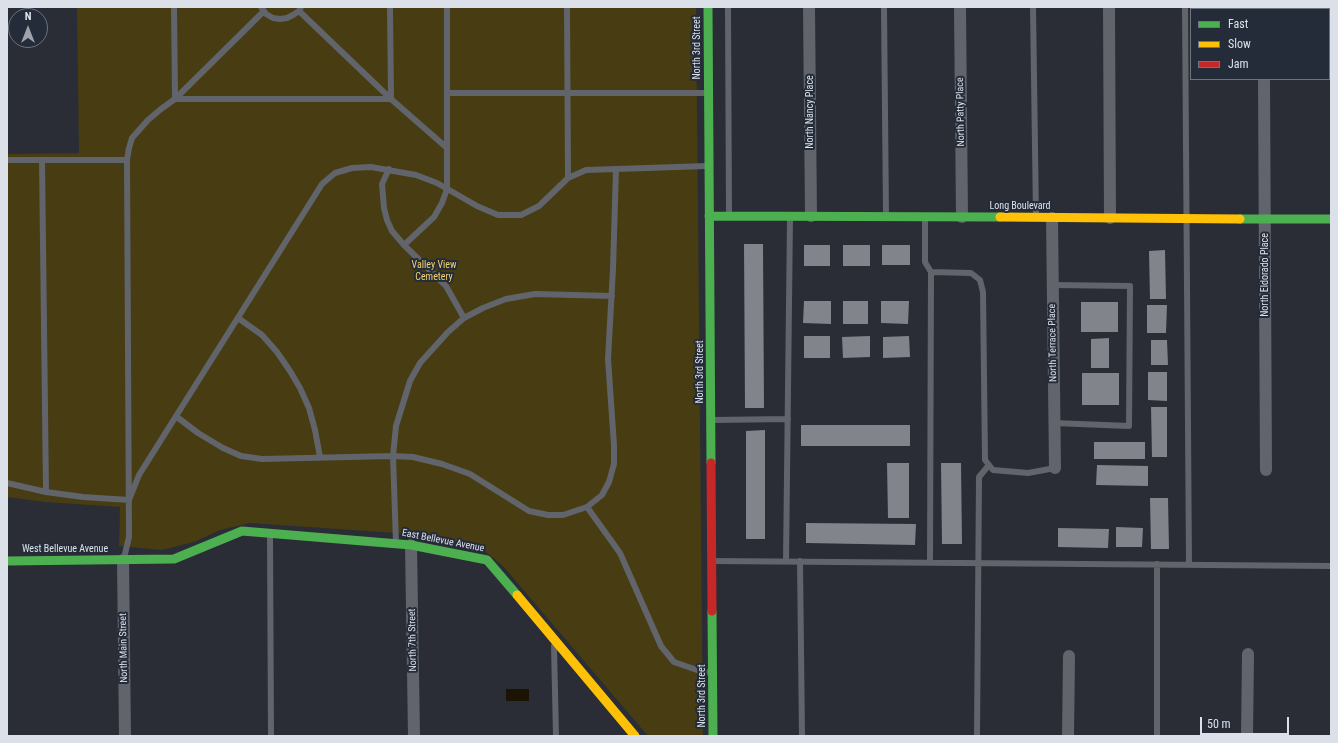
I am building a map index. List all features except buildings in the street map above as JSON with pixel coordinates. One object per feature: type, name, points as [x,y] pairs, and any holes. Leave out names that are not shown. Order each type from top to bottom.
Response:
[{"type":"street","name":"North 3rd Street","points":[[708,7],[713,736]]},
{"type":"street","name":"North Nancy Place","points":[[809,7],[811,216]]},
{"type":"street","name":"North Patty Place","points":[[960,7],[962,217]]},
{"type":"street","points":[[1108,7],[1110,218]]},
{"type":"street","name":"North Eldorado Place","points":[[1264,80],[1266,470]]},
{"type":"street","name":"Long Boulevard","points":[[709,216],[1331,219]]},
{"type":"street","name":"North Terrace Place","points":[[1052,218],[1055,468]]},
{"type":"street","name":"East Bellevue Avenue","points":[[123,560],[174,559],[242,531],[411,545],[487,560],[635,736]]},
{"type":"street","name":"North 7th Street","points":[[411,545],[414,736]]},
{"type":"street","name":"West Bellevue Avenue","points":[[7,560],[123,560]]},
{"type":"street","name":"North Main Street","points":[[123,560],[125,736]]},
{"type":"street","points":[[1247,736],[1248,654]]},
{"type":"street","points":[[1068,736],[1069,656]]},
{"type":"lane","points":[[174,7],[175,98]]},
{"type":"lane","points":[[390,7],[391,98]]},
{"type":"lane","points":[[404,245],[434,217],[442,203],[446,189],[447,7]]},
{"type":"lane","points":[[567,7],[568,178]]},
{"type":"lane","points":[[728,7],[729,216]]},
{"type":"lane","points":[[884,7],[886,217]]},
{"type":"lane","points":[[1033,7],[1036,218]]},
{"type":"lane","points":[[1185,7],[1189,564]]},
{"type":"lane","points":[[123,560],[129,537],[127,160],[132,138],[148,120],[175,98],[262,9],[273,18],[280,19],[287,18],[300,9],[391,98],[447,148]]},
{"type":"lane","points":[[447,93],[708,93]]},
{"type":"lane","points":[[175,98],[391,98]]},
{"type":"lane","points":[[7,160],[127,160]]},
{"type":"lane","points":[[42,160],[46,492]]},
{"type":"lane","points":[[129,500],[139,475],[322,184],[335,173],[352,168],[371,167],[416,175],[437,183],[477,206],[498,215],[521,215],[539,206],[568,178],[586,170],[709,166]]},
{"type":"lane","points":[[389,169],[382,184],[384,208],[392,231],[404,245],[446,286],[464,318]]},
{"type":"lane","points":[[176,417],[217,445],[241,456],[262,459],[393,456],[413,457],[442,464],[470,474],[529,511],[548,515],[562,515],[587,507],[602,495],[609,482],[614,464],[608,359],[612,296],[616,169]]},
{"type":"lane","points":[[786,561],[790,216]]},
{"type":"lane","points":[[925,217],[924,262],[931,272],[930,562]]},
{"type":"lane","points":[[931,272],[971,273],[980,280],[983,292],[986,460],[989,466],[993,470],[1028,473],[1055,468]]},
{"type":"lane","points":[[1053,285],[1130,286],[1129,426],[1054,424]]},
{"type":"lane","points":[[396,544],[393,456],[396,426],[410,381],[420,363],[448,332],[464,318],[483,308],[506,299],[535,294],[612,296]]},
{"type":"lane","points":[[238,318],[262,335],[277,352],[290,371],[309,408],[320,457]]},
{"type":"lane","points":[[711,420],[788,419]]},
{"type":"lane","points":[[977,736],[979,477],[989,466]]},
{"type":"lane","points":[[7,483],[46,492],[83,497],[129,500]]},
{"type":"lane","points":[[587,507],[620,553],[661,646],[674,662],[697,670],[713,673]]},
{"type":"lane","points":[[270,533],[271,736]]},
{"type":"lane","points":[[712,560],[1331,566]]},
{"type":"lane","points":[[800,561],[802,736]]},
{"type":"lane","points":[[1157,564],[1157,736]]},
{"type":"lane","points":[[553,639],[556,736]]},
{"type":"green space","name":"Valley View Cemetery","points":[[77,7],[696,7],[703,736],[648,736],[503,566],[486,552],[462,544],[412,534],[250,523],[220,530],[194,542],[162,550],[119,546],[120,507],[45,502],[7,497],[7,154],[79,153]]},
{"type":"shaded area","points":[[506,689],[529,689],[529,701],[506,701]]},
{"type":"traffic: fast","points":[[708,7],[711,463]]},
{"type":"traffic: fast","points":[[709,216],[1000,217]]},
{"type":"traffic: fast","points":[[1240,219],[1331,219]]},
{"type":"traffic: fast","points":[[7,561],[174,559],[242,531],[411,545],[487,560],[517,595]]},
{"type":"traffic: fast","points":[[712,611],[713,736]]},
{"type":"traffic: slow","points":[[1000,217],[1240,219]]},
{"type":"traffic: slow","points":[[517,595],[635,736]]},
{"type":"traffic: jam","points":[[711,463],[712,611]]}]
